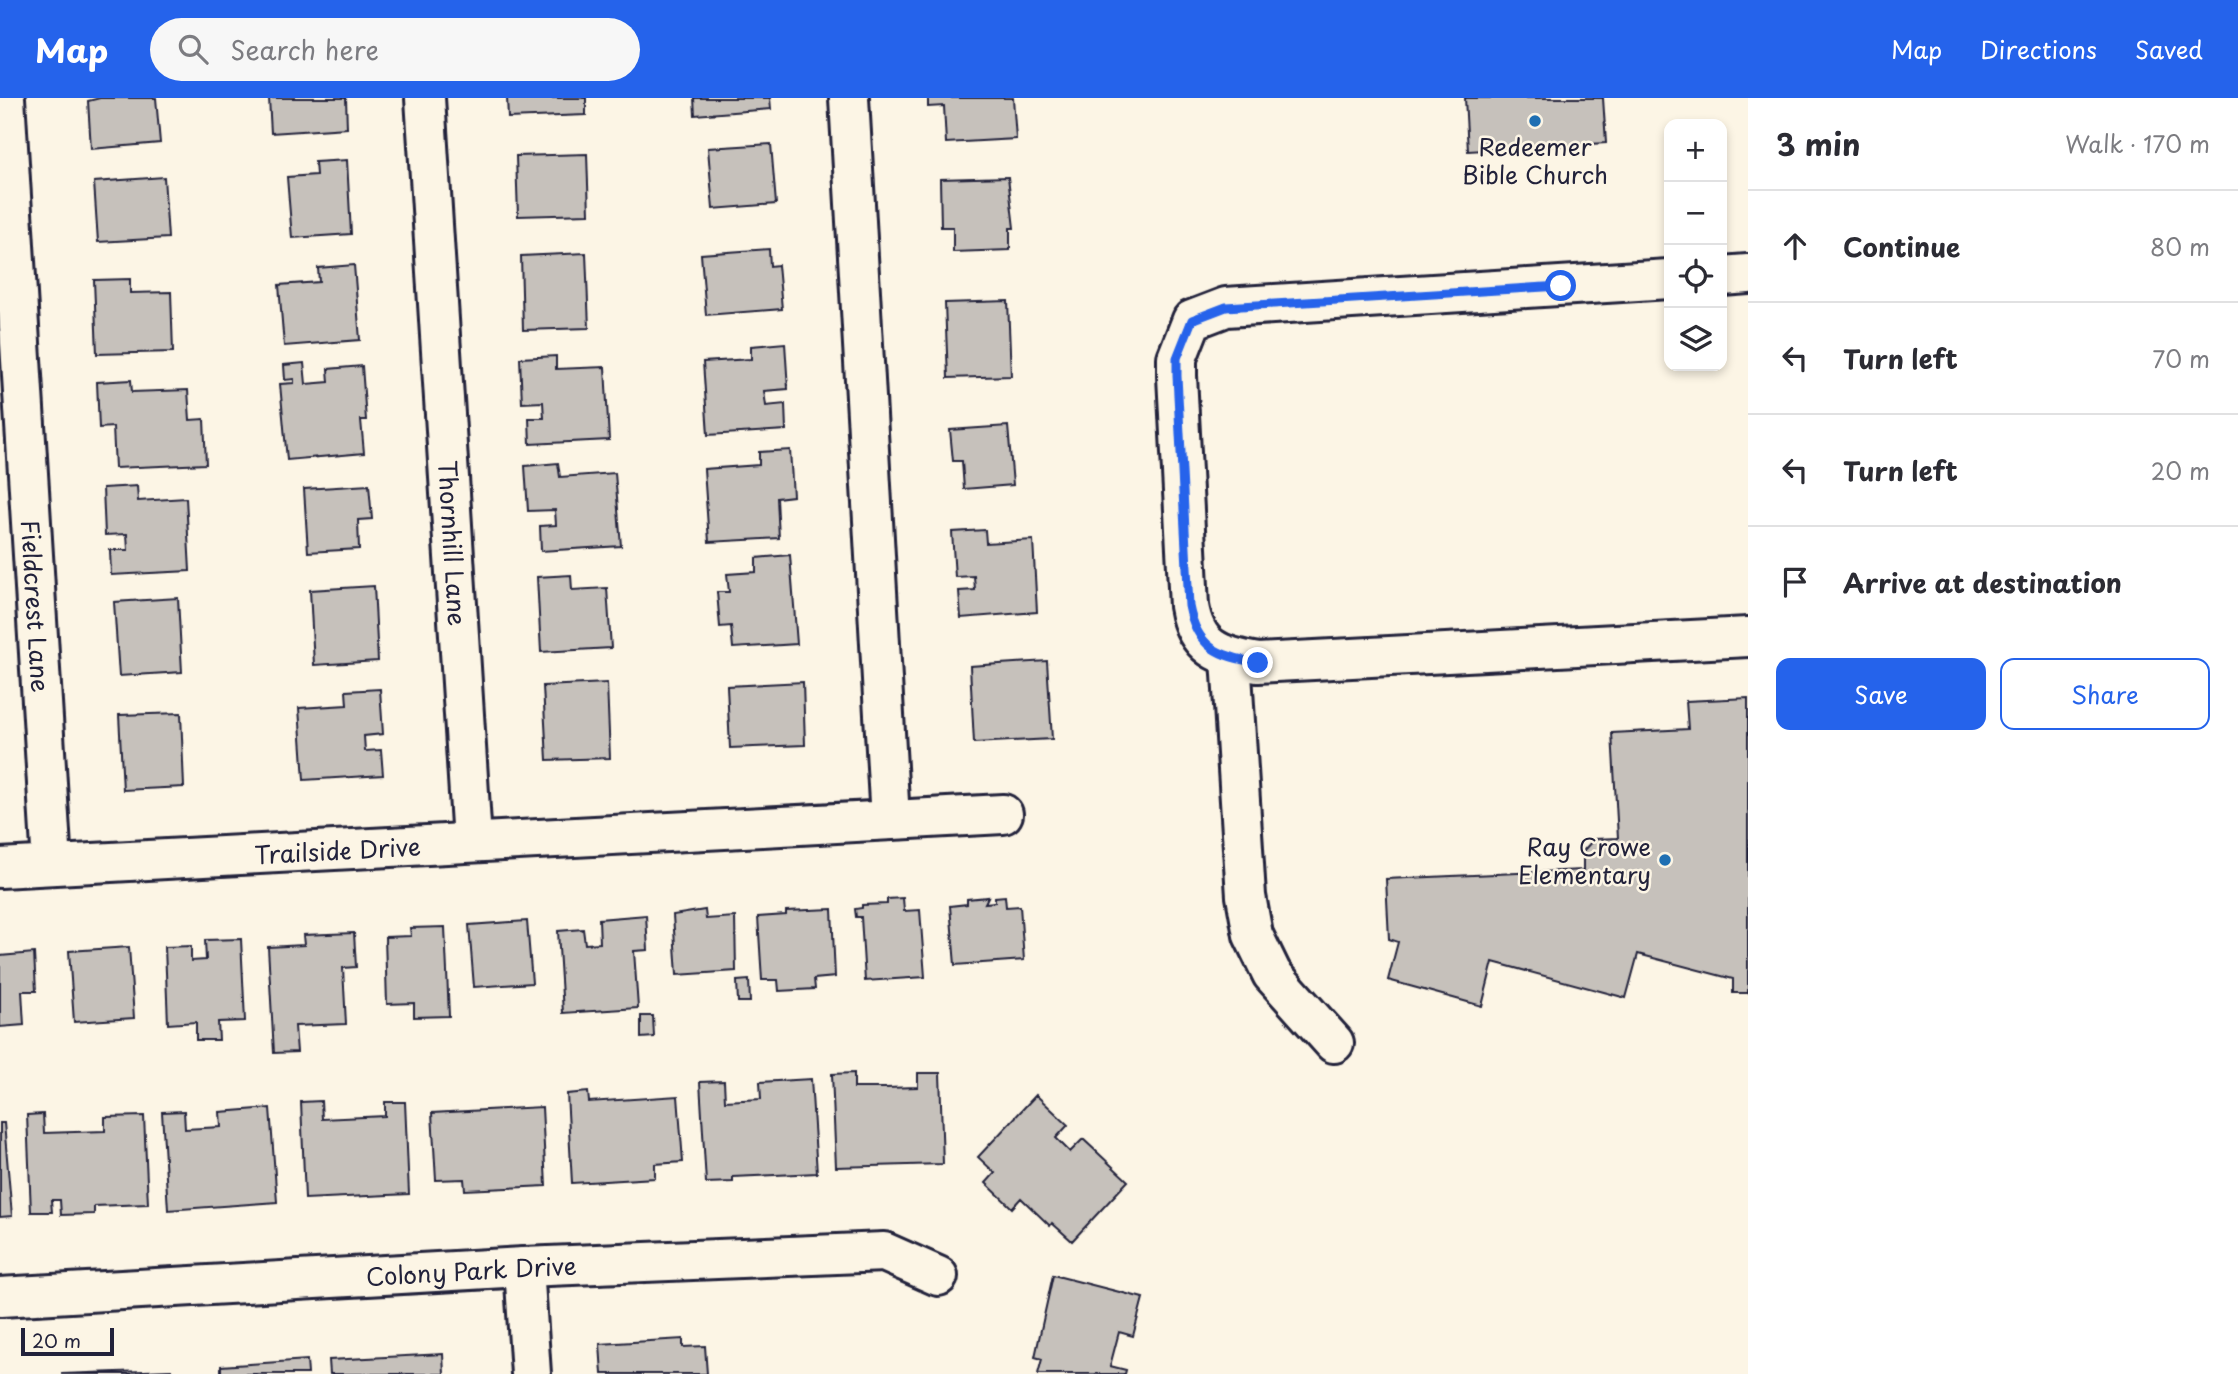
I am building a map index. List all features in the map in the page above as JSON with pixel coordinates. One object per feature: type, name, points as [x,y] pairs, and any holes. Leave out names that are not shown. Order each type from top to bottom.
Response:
[{"type":"street","name":"Fieldcrest Lane","points":[[5,98],[52,864]]},
{"type":"street","name":"Thornhill Lane","points":[[425,98],[472,841]]},
{"type":"street","points":[[849,98],[890,820]]},
{"type":"street","points":[[1727,276],[1748,274]]},
{"type":"street","points":[[1664,279],[1226,307],[1192,320],[1177,358],[1177,376],[1189,606],[1193,630],[1208,646],[1231,658],[1258,663],[1748,637]]},
{"type":"street","points":[[1231,658],[1246,896],[1253,935],[1272,974],[1334,1043]]},
{"type":"street","name":"Trailside Drive","points":[[0,867],[1003,814]]},
{"type":"street","name":"Colony Park Drive","points":[[0,1297],[524,1267],[884,1252],[938,1276]]},
{"type":"street","points":[[524,1267],[531,1374]]},
{"type":"building","points":[[100,98],[156,98],[160,143],[91,149],[88,101]]},
{"type":"building","points":[[269,98],[346,98],[347,128],[271,133]]},
{"type":"building","points":[[507,98],[586,98],[586,115],[508,118]]},
{"type":"building","points":[[694,98],[770,98],[771,109],[695,115]]},
{"type":"building","points":[[928,98],[1013,98],[1016,139],[946,143],[944,106],[928,107]]},
{"type":"building","name":"Redeemer Bible Church","points":[[1465,98],[1603,98],[1606,143],[1468,151]]},
{"type":"building","points":[[771,144],[776,204],[713,209],[708,148]]},
{"type":"building","points":[[587,154],[589,214],[518,216],[516,156]]},
{"type":"building","points":[[347,160],[351,234],[292,238],[287,177],[316,175],[315,162]]},
{"type":"building","points":[[164,177],[168,238],[98,242],[94,182]]},
{"type":"building","points":[[1008,177],[1014,228],[1010,228],[1010,250],[953,252],[953,227],[941,227],[940,179]]},
{"type":"building","points":[[769,249],[770,266],[778,265],[782,309],[706,315],[701,254]]},
{"type":"building","points":[[586,253],[589,328],[523,330],[521,256]]},
{"type":"building","points":[[354,265],[360,340],[284,346],[279,285],[319,282],[318,268]]},
{"type":"building","points":[[130,279],[130,293],[171,292],[173,352],[97,354],[94,280]]},
{"type":"building","points":[[1008,301],[1011,376],[948,378],[945,303]]},
{"type":"building","points":[[785,343],[788,389],[764,391],[766,406],[785,404],[786,430],[708,435],[703,362],[751,359],[751,346]]},
{"type":"building","points":[[556,356],[556,369],[605,367],[609,440],[530,444],[529,418],[544,418],[543,402],[522,403],[520,358]]},
{"type":"building","points":[[304,363],[306,384],[329,382],[328,369],[362,366],[366,420],[361,420],[364,453],[287,460],[280,384],[294,383],[294,379],[285,380],[284,365]]},
{"type":"building","points":[[131,380],[132,392],[188,390],[190,420],[204,419],[206,464],[115,468],[113,427],[99,428],[97,382]]},
{"type":"building","points":[[1008,426],[1013,485],[964,489],[962,461],[953,461],[950,430]]},
{"type":"building","points":[[790,450],[793,496],[777,498],[779,538],[709,542],[704,469],[759,465],[759,452]]},
{"type":"building","points":[[558,463],[560,477],[615,473],[621,546],[541,551],[540,526],[556,525],[555,510],[528,511],[525,466]]},
{"type":"building","points":[[369,485],[372,519],[358,520],[359,549],[308,552],[304,489]]},
{"type":"building","points":[[137,486],[138,501],[186,498],[190,571],[111,575],[110,550],[128,550],[127,534],[105,535],[103,488]]},
{"type":"building","points":[[985,530],[986,543],[1033,540],[1037,612],[961,618],[959,591],[975,590],[974,576],[955,577],[952,532]]},
{"type":"building","points":[[790,555],[797,644],[733,648],[731,626],[720,627],[717,592],[729,592],[727,574],[756,572],[756,558]]},
{"type":"building","points":[[571,575],[572,590],[607,588],[611,648],[541,652],[537,577]]},
{"type":"building","points":[[374,586],[378,661],[314,665],[310,590]]},
{"type":"building","points":[[178,598],[182,672],[119,676],[114,602]]},
{"type":"building","points":[[1047,661],[1052,739],[974,743],[970,666]]},
{"type":"building","points":[[803,682],[805,745],[730,748],[727,686]]},
{"type":"building","points":[[607,683],[610,758],[547,760],[543,686]]},
{"type":"building","points":[[380,689],[383,734],[364,736],[365,751],[381,750],[383,775],[304,780],[299,708],[347,705],[346,691]]},
{"type":"building","name":"Ray Crowe Elementary","points":[[1748,698],[1748,993],[1733,993],[1733,979],[1638,954],[1626,998],[1493,962],[1482,1006],[1388,980],[1398,942],[1389,939],[1386,879],[1583,870],[1583,851],[1594,839],[1618,838],[1612,733],[1688,729],[1686,701]]},
{"type":"building","points":[[181,713],[184,787],[123,790],[119,715]]},
{"type":"building","points":[[1005,896],[1006,907],[1020,906],[1024,960],[955,965],[950,906],[967,904],[967,899],[988,897],[985,903],[995,902],[995,897]]},
{"type":"building","points":[[903,898],[904,911],[920,910],[925,977],[865,981],[861,917],[856,917],[855,909],[862,908],[862,905],[887,904],[887,899]]},
{"type":"building","points":[[832,909],[835,977],[814,979],[815,989],[779,991],[778,980],[762,980],[758,917],[786,915],[786,911]]},
{"type":"building","points":[[705,910],[706,919],[735,917],[736,971],[677,975],[673,915]]},
{"type":"building","points":[[646,915],[648,950],[634,951],[638,1008],[563,1013],[558,931],[583,929],[585,944],[600,943],[599,919]]},
{"type":"building","points":[[527,921],[532,983],[474,987],[469,925]]},
{"type":"building","points":[[445,927],[449,1016],[414,1017],[414,1003],[387,1004],[385,937],[411,936],[410,928]]},
{"type":"building","points":[[354,933],[356,967],[343,968],[346,1024],[295,1026],[297,1052],[274,1053],[268,947],[304,945],[303,935]]},
{"type":"building","points":[[241,939],[245,1021],[218,1022],[219,1040],[196,1040],[196,1022],[168,1024],[165,947],[191,946],[191,961],[206,960],[205,940]]},
{"type":"building","points":[[129,947],[134,1018],[74,1022],[69,951]]},
{"type":"building","points":[[34,953],[36,991],[22,991],[24,1025],[0,1027],[0,956]]},
{"type":"building","points":[[749,980],[750,1002],[738,1002],[737,981]]},
{"type":"building","points":[[641,1016],[653,1016],[654,1037],[641,1038]]},
{"type":"building","points":[[854,1073],[854,1088],[885,1088],[918,1087],[918,1073],[940,1073],[943,1164],[836,1167],[832,1074]]},
{"type":"building","points":[[811,1079],[817,1173],[733,1177],[733,1182],[706,1183],[700,1082],[724,1081],[725,1101],[761,1099],[760,1082]]},
{"type":"building","points":[[588,1092],[589,1102],[678,1096],[683,1162],[655,1164],[655,1178],[572,1183],[567,1094]]},
{"type":"building","points":[[1036,1095],[1068,1125],[1056,1138],[1070,1152],[1083,1139],[1128,1181],[1072,1241],[1052,1223],[1050,1226],[1021,1198],[1012,1208],[986,1183],[995,1173],[978,1157]]},
{"type":"building","points":[[321,1101],[322,1119],[385,1116],[385,1102],[405,1102],[409,1194],[305,1199],[301,1102]]},
{"type":"building","points":[[542,1107],[546,1186],[465,1190],[464,1179],[436,1180],[432,1113]]},
{"type":"building","points":[[270,1108],[277,1202],[168,1210],[162,1112],[184,1111],[185,1129],[221,1127],[220,1112]]},
{"type":"building","points":[[43,1114],[44,1133],[105,1131],[105,1117],[144,1116],[148,1204],[94,1206],[94,1214],[61,1215],[60,1200],[51,1200],[52,1212],[31,1212],[27,1115]]},
{"type":"building","points":[[0,1123],[4,1123],[12,1216],[0,1217]]},
{"type":"building","points":[[1053,1275],[1143,1298],[1133,1336],[1119,1332],[1110,1366],[1126,1370],[1125,1374],[1038,1374],[1042,1359],[1035,1357]]},
{"type":"building","points":[[683,1339],[683,1347],[705,1346],[707,1374],[602,1374],[600,1344]]},
{"type":"building","points":[[443,1354],[444,1374],[330,1374],[329,1360]]},
{"type":"building","points":[[307,1360],[308,1374],[221,1374],[221,1366]]},
{"type":"building","points":[[171,1370],[172,1374],[61,1374]]},
{"type":"place","name":"Redeemer Bible Church","points":[[1535,121]]},
{"type":"place","name":"Ray Crowe Elementary","points":[[1665,860]]},
{"type":"route","points":[[1258,663],[1231,658],[1208,646],[1193,630],[1189,606],[1177,376],[1177,358],[1192,320],[1226,307],[1561,286]]}]
